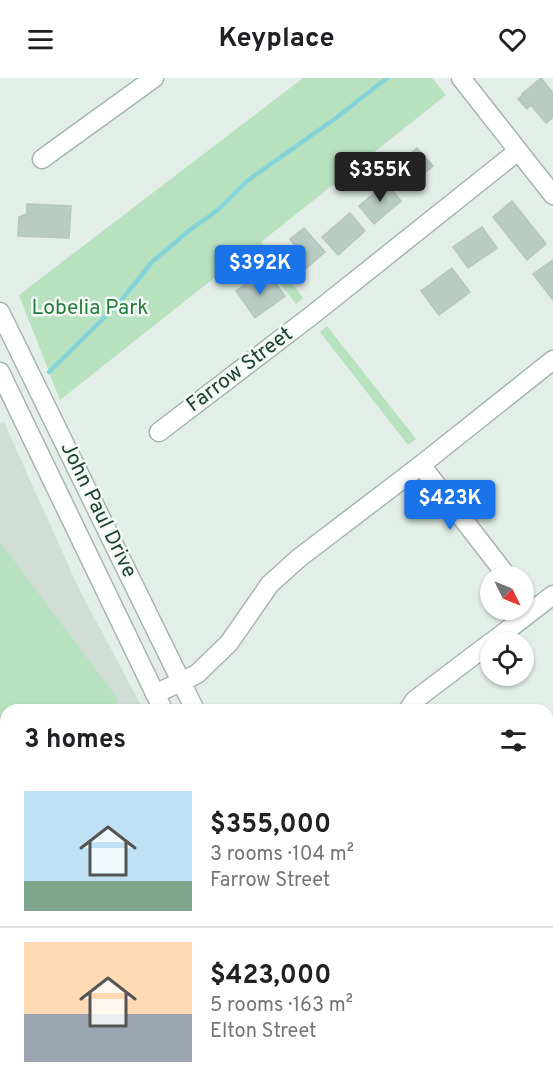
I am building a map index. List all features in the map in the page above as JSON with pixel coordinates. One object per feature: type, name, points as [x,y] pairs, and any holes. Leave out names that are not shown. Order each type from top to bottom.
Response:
[{"type":"street","points":[[42,159],[154,78]]},
{"type":"street","points":[[461,78],[553,195]]},
{"type":"street","name":"Farrow Street","points":[[159,432],[302,323],[518,151]]},
{"type":"street","name":"John Paul Drive","points":[[0,312],[192,704]]},
{"type":"street","points":[[159,702],[182,682],[197,674],[229,643],[270,584],[299,558],[553,360]]},
{"type":"street","name":"John Paul Drive","points":[[0,372],[159,702]]},
{"type":"street","points":[[421,465],[499,566]]},
{"type":"street","points":[[534,601],[553,595]]},
{"type":"street","points":[[501,632],[513,620]]},
{"type":"street","points":[[413,704],[480,651]]},
{"type":"shaded area","points":[[4,422],[79,589],[140,704],[0,704],[0,424]]},
{"type":"green space","name":"Lobelia Park","points":[[303,78],[432,78],[446,95],[261,242],[303,298],[296,304],[252,248],[60,400],[19,295]]},
{"type":"green space","points":[[327,326],[416,439],[408,445],[320,332]]},
{"type":"green space","points":[[0,542],[118,699],[115,704],[0,704]]},
{"type":"building","points":[[541,78],[553,93],[553,117],[546,123],[531,105],[527,109],[518,99]]},
{"type":"building","points":[[417,148],[433,166],[408,187],[392,169]]},
{"type":"building","points":[[386,183],[401,201],[374,224],[359,206]]},
{"type":"building","points":[[512,201],[546,244],[527,260],[493,217]]},
{"type":"building","points":[[27,204],[71,206],[69,238],[18,236],[19,217],[27,214]]},
{"type":"building","points":[[350,213],[365,231],[338,255],[322,237]]},
{"type":"building","points":[[482,227],[497,248],[468,268],[453,247]]},
{"type":"building","points":[[304,228],[325,252],[296,277],[283,261],[298,249],[290,239]]},
{"type":"building","points":[[553,260],[553,300],[533,274]]},
{"type":"building","points":[[452,268],[470,292],[439,315],[421,291]]},
{"type":"building","points":[[270,275],[285,296],[255,318],[236,291],[251,280],[255,286]]},
{"type":"waterway","points":[[49,372],[119,303],[152,262],[218,210],[247,181],[336,118],[387,78]]}]
